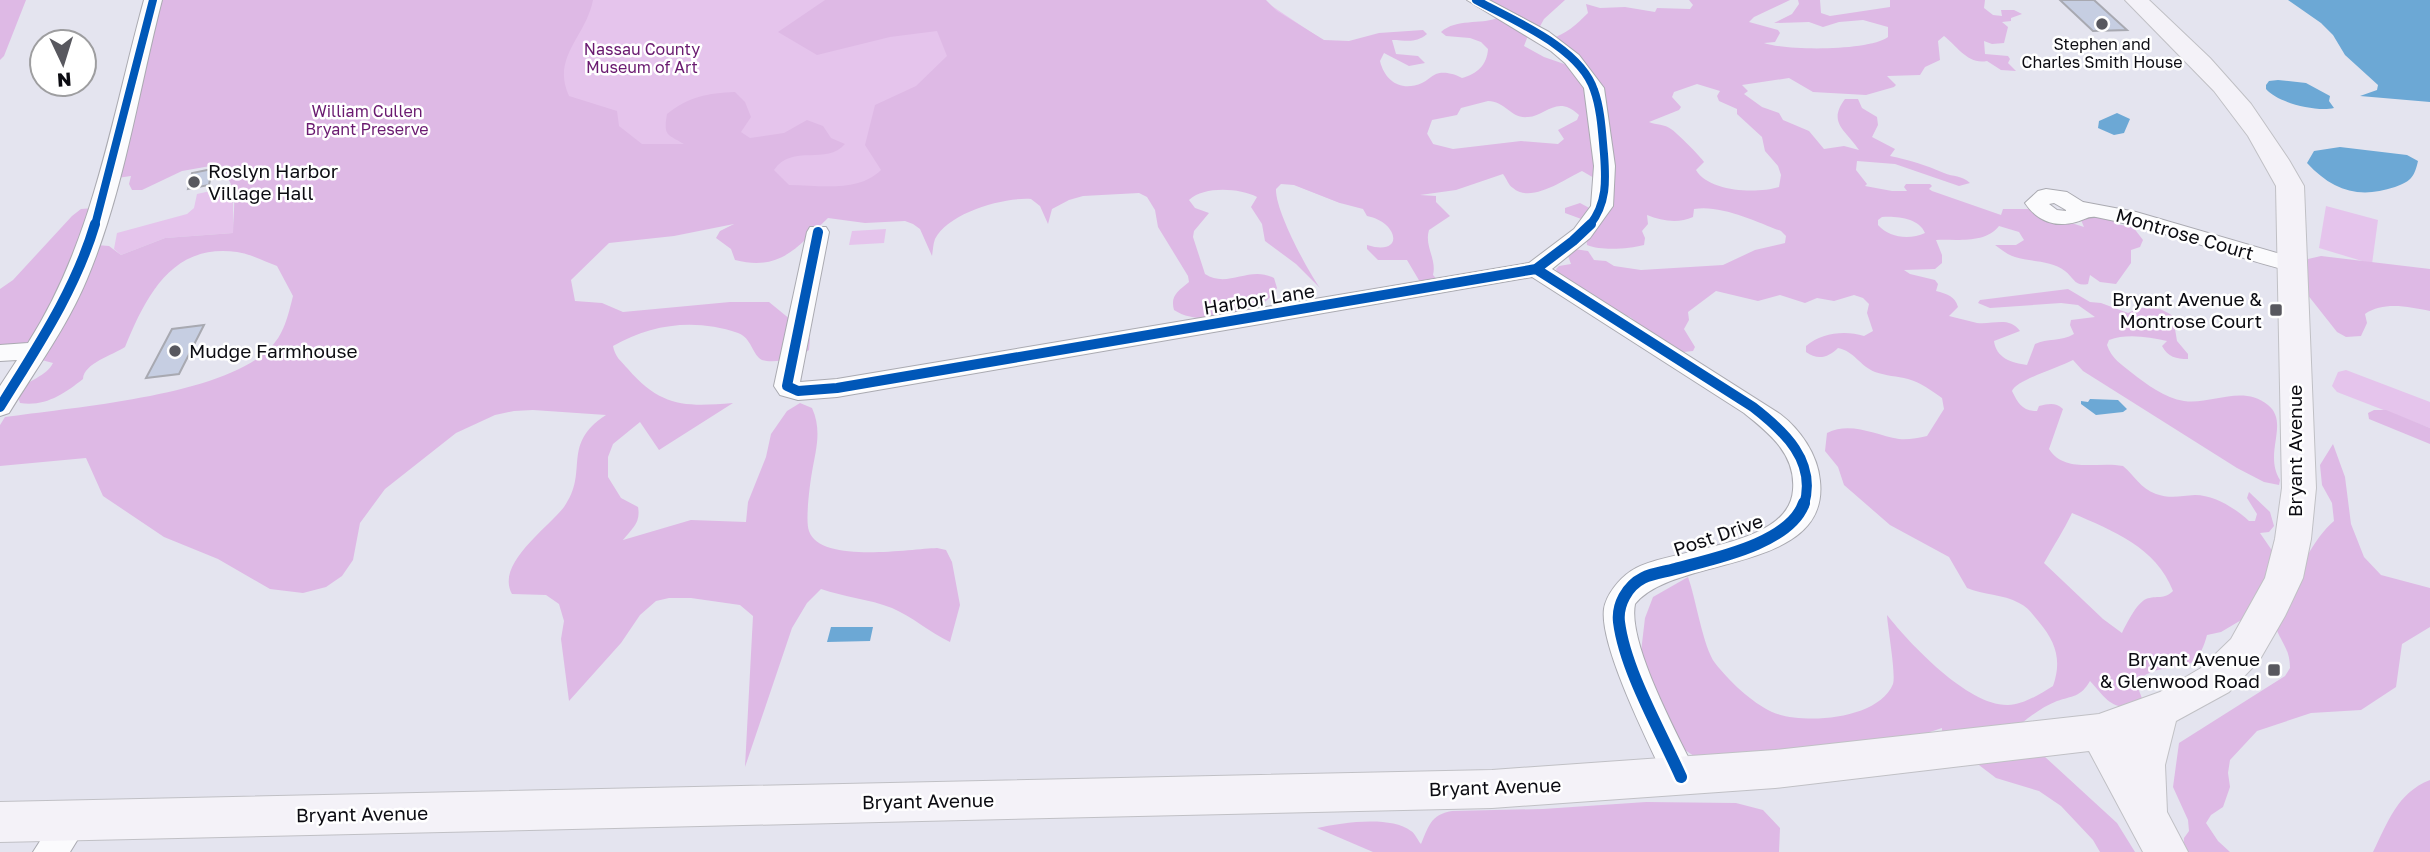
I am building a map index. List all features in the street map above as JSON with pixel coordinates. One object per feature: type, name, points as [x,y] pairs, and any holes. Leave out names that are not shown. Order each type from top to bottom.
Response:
[{"type":"main road","name":"Bryant Avenue","points":[[0,822],[61,836],[1492,789],[1681,777],[2100,732],[2158,710],[2199,691],[2215,680],[2245,650],[2272,605],[2284,578],[2293,539],[2299,488],[2292,199],[2283,170],[2233,99],[2200,62],[2136,0]]},
{"type":"main road","points":[[2157,836],[2144,790],[2144,765],[2158,710]]},
{"type":"main road","points":[[2100,732],[2157,836]]},
{"type":"street","points":[[0,407],[59,310],[82,263],[153,0]]},
{"type":"street","name":"Harbor Lane","points":[[818,232],[787,386],[795,391],[837,388],[1536,269],[1581,234],[1603,206],[1605,179],[1594,88],[1588,76],[1560,48],[1476,0]]},
{"type":"street","name":"Montrose Court","points":[[2076,206],[2128,217],[2293,265]]},
{"type":"street","name":"Post Drive","points":[[1536,269],[1753,407],[1786,434],[1804,462],[1808,474],[1807,495],[1797,519],[1786,528],[1758,543],[1643,578],[1630,588],[1619,607],[1618,624],[1631,661],[1681,777]]},
{"type":"street","points":[[0,353],[34,351]]},
{"type":"green space","points":[[0,0],[26,0],[0,60]]},
{"type":"green space","name":"William Cullen Bryant Preserve","points":[[153,0],[1263,0],[1357,63],[1420,121],[1449,172],[1340,203],[1282,180],[242,248],[248,145]]},
{"type":"green space","points":[[153,0],[593,0],[564,70],[569,96],[617,111],[619,126],[642,144],[684,144],[666,131],[667,114],[699,97],[735,92],[745,102],[751,117],[741,132],[750,138],[784,133],[807,120],[823,126],[831,138],[845,144],[829,154],[790,158],[781,162],[774,170],[789,185],[838,186],[861,182],[881,170],[865,145],[875,105],[916,86],[947,56],[937,31],[890,37],[817,55],[778,32],[825,0],[1266,0],[1277,11],[1324,40],[1349,41],[1379,33],[1423,30],[1427,34],[1418,39],[1392,40],[1396,54],[1418,56],[1425,63],[1409,66],[1384,53],[1380,61],[1390,80],[1401,86],[1415,86],[1439,73],[1449,73],[1462,78],[1480,68],[1486,60],[1488,49],[1481,42],[1446,36],[1441,32],[1461,23],[1497,18],[1489,0],[1565,0],[1544,19],[1538,30],[1529,33],[1524,46],[1544,57],[1573,67],[1550,39],[1566,32],[1584,17],[1588,13],[1586,4],[1600,8],[1625,7],[1655,12],[1657,8],[1690,9],[1693,5],[1689,0],[1790,0],[1749,22],[1778,30],[1780,33],[1775,42],[1764,43],[1775,46],[1828,48],[1878,42],[1888,37],[1888,27],[1863,20],[1839,22],[1823,27],[1809,22],[1774,23],[1792,14],[1799,4],[1798,0],[1820,0],[1821,13],[1830,16],[1890,7],[1890,0],[1985,0],[1984,8],[1993,15],[2002,16],[2001,10],[2014,10],[2022,14],[2011,18],[2011,21],[2002,22],[2008,27],[2004,43],[1992,44],[1984,41],[1985,54],[2008,56],[2008,63],[2016,71],[2001,70],[1987,61],[1974,60],[1963,54],[1944,36],[1938,41],[1940,60],[1925,67],[1920,75],[1887,76],[1896,85],[1894,87],[1866,95],[1813,92],[1789,78],[1742,85],[1748,91],[1744,94],[1762,107],[1779,113],[1783,120],[1809,131],[1824,149],[1844,146],[1859,150],[1838,120],[1840,107],[1845,99],[1858,99],[1862,108],[1877,117],[1878,125],[1872,137],[1895,149],[1890,156],[1961,177],[1970,183],[1959,186],[1895,164],[1857,161],[1856,170],[1867,184],[1865,186],[1907,191],[1904,187],[1906,184],[1930,184],[1932,186],[1929,189],[1932,191],[2001,215],[2003,209],[2028,209],[2084,227],[2081,220],[2085,215],[2119,220],[2115,224],[2133,227],[2143,240],[2140,247],[2131,250],[2131,263],[2116,284],[2100,282],[2090,275],[2088,284],[2080,284],[2059,267],[2010,255],[1995,245],[2016,245],[2024,240],[2019,232],[1999,226],[1986,236],[1978,238],[1936,240],[1942,263],[1935,269],[1904,270],[1935,280],[1938,284],[1936,291],[1953,298],[1958,307],[1949,316],[1977,323],[2006,322],[2016,326],[2020,331],[1994,341],[2001,356],[2021,364],[2027,365],[2035,344],[2074,334],[2071,320],[2095,317],[2078,305],[2061,303],[1990,308],[1978,303],[1980,300],[2068,289],[2090,302],[2128,313],[2149,307],[2174,317],[2180,322],[2175,329],[2177,341],[2188,354],[2188,359],[2176,358],[2167,353],[2162,346],[2167,341],[2131,336],[2109,340],[2107,345],[2111,354],[2143,382],[2177,399],[2195,401],[2248,396],[2268,405],[2277,421],[2274,459],[2279,485],[2264,482],[2237,468],[2083,371],[2073,360],[2029,378],[2012,391],[2019,403],[2028,410],[2037,411],[2039,406],[2052,404],[2063,409],[2049,449],[2064,462],[2123,466],[2142,485],[2156,494],[2171,497],[2209,497],[2231,507],[2249,521],[2255,521],[2257,514],[2247,498],[2249,492],[2270,512],[2274,526],[2269,532],[2260,533],[2273,552],[2273,574],[2243,619],[2221,632],[2207,635],[2195,660],[2188,665],[2160,669],[2138,680],[2145,706],[2126,707],[2113,704],[2090,681],[2080,693],[2047,705],[2022,723],[2044,756],[2117,823],[2135,852],[2100,852],[2093,840],[2061,806],[2039,791],[1996,778],[1942,737],[1942,728],[1918,736],[1700,760],[1679,746],[1667,730],[1641,652],[1645,618],[1653,597],[1688,577],[1707,646],[1715,663],[1748,697],[1764,708],[1785,716],[1839,716],[1856,712],[1885,696],[1894,679],[1887,615],[1941,671],[1958,685],[1992,703],[2014,705],[2025,701],[2053,686],[2056,677],[2057,660],[2053,644],[2045,629],[2028,609],[2013,600],[1967,588],[1949,557],[1890,525],[1844,485],[1838,467],[1825,451],[1827,433],[1845,428],[1899,439],[1927,436],[1944,409],[1942,398],[1926,387],[1908,379],[1875,372],[1844,350],[1838,348],[1827,356],[1819,357],[1806,352],[1806,346],[1826,336],[1841,333],[1864,336],[1873,331],[1867,313],[1869,304],[1863,298],[1854,295],[1834,301],[1817,298],[1805,303],[1780,295],[1758,301],[1716,291],[1688,312],[1689,320],[1684,329],[1695,347],[1693,351],[1684,352],[1669,348],[1630,317],[1612,312],[1559,276],[1556,269],[1571,264],[1568,256],[1574,249],[1588,251],[1594,260],[1641,270],[1723,265],[1755,250],[1785,243],[1786,236],[1781,231],[1727,211],[1704,208],[1694,209],[1693,217],[1676,221],[1647,215],[1648,224],[1642,231],[1644,245],[1615,249],[1593,247],[1587,245],[1584,220],[1565,213],[1565,208],[1580,203],[1595,211],[1601,182],[1582,171],[1548,188],[1529,193],[1511,187],[1503,174],[1456,190],[1420,195],[1436,196],[1436,202],[1450,216],[1429,230],[1428,236],[1433,275],[1440,283],[1420,282],[1407,260],[1378,260],[1367,249],[1367,245],[1379,247],[1392,243],[1391,231],[1378,219],[1367,216],[1363,209],[1294,185],[1281,184],[1276,189],[1277,199],[1286,225],[1320,288],[1296,264],[1265,241],[1262,224],[1251,207],[1257,197],[1232,190],[1203,192],[1189,200],[1195,208],[1209,213],[1194,231],[1193,237],[1205,274],[1222,279],[1265,275],[1274,278],[1277,288],[1258,306],[1230,317],[1214,319],[1199,318],[1174,310],[1174,297],[1189,282],[1188,276],[1158,227],[1155,210],[1147,197],[1139,193],[1083,196],[1069,200],[1052,209],[1048,224],[1040,206],[1031,199],[1006,201],[977,208],[942,230],[935,239],[932,256],[920,229],[905,221],[865,223],[828,218],[788,254],[765,262],[735,260],[731,249],[716,238],[720,231],[734,224],[674,236],[609,243],[571,280],[575,301],[602,303],[623,312],[730,302],[769,302],[807,333],[810,339],[809,350],[805,353],[787,360],[773,361],[759,358],[742,335],[706,326],[658,328],[613,346],[619,359],[640,382],[663,398],[701,405],[733,403],[659,450],[640,422],[613,444],[608,457],[608,477],[621,498],[638,507],[639,513],[635,525],[623,540],[691,520],[746,522],[748,502],[766,457],[771,434],[787,411],[800,403],[812,408],[817,424],[808,519],[809,531],[817,541],[830,548],[847,551],[887,552],[937,548],[946,550],[952,562],[960,605],[950,642],[892,608],[821,589],[807,603],[792,628],[745,767],[753,616],[740,605],[691,598],[656,601],[640,615],[621,643],[569,701],[561,639],[564,621],[559,604],[546,595],[512,594],[509,583],[517,559],[564,507],[575,482],[579,448],[584,437],[592,426],[606,415],[514,411],[495,415],[456,433],[385,489],[360,523],[353,560],[342,576],[326,587],[303,593],[270,589],[218,559],[164,537],[103,496],[86,458],[0,466],[0,425],[5,417],[145,397],[217,378],[247,365],[269,349],[285,325],[293,296],[277,266],[237,252],[214,251],[195,256],[165,277],[153,292],[125,347],[88,368],[83,379],[61,394],[38,403],[20,403],[16,391],[50,368],[53,363],[0,349],[0,289],[13,280],[72,216],[81,209],[94,208],[97,245],[109,246],[121,255],[165,238],[233,233],[232,188],[229,180],[216,165],[182,171],[142,190],[132,190],[129,184],[131,176],[117,178]],"holes":[[[1697,84],[1720,91],[1717,96],[1719,101],[1737,109],[1737,114],[1762,137],[1765,151],[1778,166],[1781,175],[1779,187],[1734,189],[1711,183],[1702,177],[1696,170],[1704,162],[1694,150],[1669,127],[1649,122],[1679,110],[1681,107],[1672,97],[1674,92]],[[1488,101],[1522,117],[1534,116],[1558,106],[1564,106],[1579,115],[1577,120],[1558,130],[1564,139],[1558,144],[1521,141],[1453,149],[1433,144],[1427,134],[1432,120],[1457,115],[1461,108]],[[1882,217],[1907,219],[1918,224],[1925,233],[1906,237],[1894,235],[1878,225],[1878,220]],[[2072,513],[2132,542],[2156,563],[2173,591],[2142,601],[2122,633],[2103,619],[2044,563]]]},
{"type":"green space","points":[[233,186],[233,233],[165,238],[121,255],[114,249],[117,233],[187,214],[194,208],[197,194]]},
{"type":"green space","points":[[2326,206],[2378,220],[2372,264],[2319,248]]},
{"type":"green space","points":[[886,229],[884,243],[849,245],[852,231]]},
{"type":"green space","points":[[2321,256],[2430,269],[2430,311],[2397,306],[2380,307],[2365,314],[2367,323],[2361,336],[2346,337],[2337,332],[2307,294],[2305,274],[2308,259]]},
{"type":"green space","points":[[2346,370],[2430,402],[2430,428],[2337,392],[2332,386],[2338,372]]},
{"type":"green space","points":[[2386,410],[2430,428],[2430,444],[2369,419],[2368,413]]},
{"type":"green space","points":[[2333,444],[2345,477],[2351,524],[2364,557],[2381,575],[2430,588],[2430,627],[2402,644],[2396,687],[2361,710],[2311,713],[2257,731],[2230,760],[2230,787],[2223,807],[2211,815],[2206,823],[2218,841],[2230,852],[2183,852],[2184,838],[2189,831],[2188,820],[2173,787],[2179,743],[2285,676],[2290,668],[2288,655],[2275,624],[2308,555],[2334,521],[2332,503],[2322,485],[2320,465]]},
{"type":"green space","points":[[2430,780],[2430,852],[2373,852],[2401,801]]},
{"type":"green space","points":[[1646,802],[1736,803],[1763,810],[1780,828],[1779,852],[1373,852],[1317,828],[1365,822],[1391,823],[1414,833],[1421,844],[1435,818],[1452,811],[1543,809]]},
{"type":"water","points":[[2288,0],[2430,0],[2430,102],[2360,96],[2377,90],[2378,85],[2345,55],[2333,35],[2321,23]]},
{"type":"water","points":[[2269,81],[2306,83],[2330,96],[2329,101],[2334,108],[2308,107],[2279,98],[2266,89]]},
{"type":"water","points":[[2117,113],[2130,119],[2124,133],[2114,135],[2098,128],[2099,121]]},
{"type":"water","points":[[2340,147],[2407,155],[2418,161],[2413,176],[2404,183],[2382,191],[2358,192],[2337,186],[2307,163],[2314,151]]},
{"type":"water","points":[[2090,399],[2118,400],[2127,409],[2123,412],[2096,415],[2081,404],[2081,401],[2088,402]]},
{"type":"water","points":[[831,627],[873,627],[870,641],[827,642]]},
{"type":"building","points":[[2060,0],[2094,0],[2127,30],[2093,31]]},
{"type":"building","points":[[212,169],[209,185],[188,189],[192,173]]},
{"type":"building","name":"Mudge Farmhouse","points":[[204,325],[179,374],[146,378],[172,329]]},
{"type":"cycle path","points":[[0,407],[55,319],[82,263],[112,165],[153,0]]},
{"type":"cycle path","points":[[818,232],[787,386],[798,391],[837,388],[1536,269],[1582,233],[1602,206],[1605,166],[1594,88],[1584,72],[1558,47],[1476,0]]},
{"type":"cycle path","points":[[1536,269],[1753,407],[1783,431],[1799,454],[1806,475],[1803,508],[1786,528],[1749,547],[1643,578],[1628,591],[1620,603],[1619,622],[1632,665],[1681,777]]},
{"type":"place","name":"Stephen and Charles Smith House","points":[[2102,24]]},
{"type":"place","name":"Roslyn Harbor Village Hall","points":[[194,182]]},
{"type":"place","name":"Bryant Avenue & Montrose Court","points":[[2276,310]]},
{"type":"place","name":"Mudge Farmhouse","points":[[175,351]]},
{"type":"place","name":"Bryant Avenue & Glenwood Road","points":[[2274,670]]},
{"type":"park label","name":"Nassau County Museum of Art","points":[[642,58]]}]
